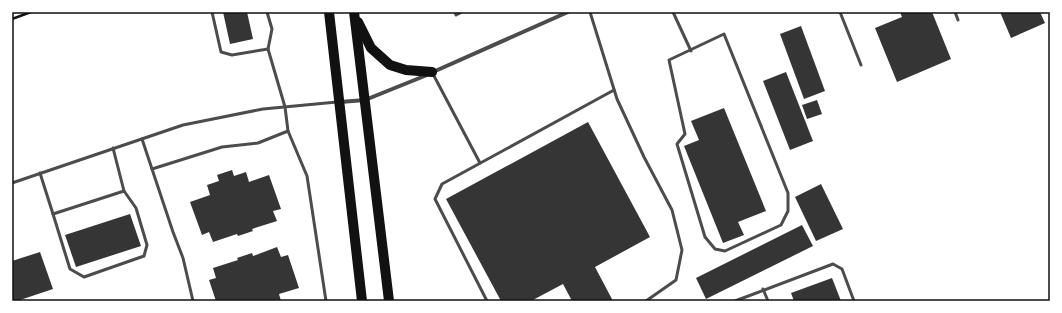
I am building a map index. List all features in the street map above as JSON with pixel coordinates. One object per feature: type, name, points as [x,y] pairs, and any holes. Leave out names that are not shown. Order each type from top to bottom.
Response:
[{"type":"main road","points":[[329,12],[362,301]]},
{"type":"main road","points":[[354,12],[371,48],[390,65],[406,70],[432,72]]},
{"type":"main road","points":[[354,12],[389,301]]},
{"type":"street","points":[[340,102],[365,100],[568,12]]},
{"type":"lane","points":[[212,12],[221,52],[232,56],[268,48]]},
{"type":"lane","points":[[267,12],[272,29],[268,48],[285,107],[288,131],[307,176],[326,301]]},
{"type":"lane","points":[[455,12],[456,15],[462,12]]},
{"type":"lane","points":[[590,12],[617,99],[644,157],[672,210],[682,250],[676,280],[646,301]]},
{"type":"lane","points":[[673,12],[691,51]]},
{"type":"lane","points":[[840,12],[861,65]]},
{"type":"lane","points":[[955,12],[958,20]]},
{"type":"lane","points":[[724,34],[788,192],[788,211],[781,225],[725,251],[715,249],[705,237],[677,144],[685,134],[669,60],[691,51],[724,34]]},
{"type":"lane","points":[[432,72],[480,163]]},
{"type":"lane","points":[[487,301],[435,199],[442,184],[614,90]]},
{"type":"lane","points":[[12,183],[183,125],[263,109],[340,102]]},
{"type":"lane","points":[[152,169],[222,146],[258,143],[288,131]]},
{"type":"lane","points":[[142,139],[183,258],[193,301]]},
{"type":"lane","points":[[40,173],[70,269],[84,278],[144,256],[147,245],[136,208],[124,190],[113,148]]},
{"type":"lane","points":[[53,214],[124,190]]},
{"type":"lane","points":[[735,301],[832,264],[842,269],[854,301]]},
{"type":"lane","points":[[763,290],[768,301]]},
{"type":"path","points":[[12,19],[30,12]]},
{"type":"building","points":[[223,12],[247,12],[253,39],[230,44]]},
{"type":"building","points":[[900,12],[932,12],[951,59],[897,82],[875,28],[902,17]]},
{"type":"building","points":[[1000,12],[1040,12],[1045,23],[1011,38]]},
{"type":"building","points":[[801,26],[825,91],[804,99],[780,34]]},
{"type":"building","points":[[786,72],[813,141],[790,150],[763,81]]},
{"type":"building","points":[[817,100],[822,114],[807,119],[802,105]]},
{"type":"building","points":[[724,108],[766,211],[738,222],[744,235],[723,243],[684,146],[699,140],[691,121]]},
{"type":"building","points":[[588,122],[650,237],[595,267],[613,301],[572,301],[563,284],[531,301],[501,301],[446,199]]},
{"type":"building","points":[[232,170],[234,176],[246,172],[249,182],[269,175],[281,209],[273,211],[277,221],[252,229],[253,231],[238,236],[237,234],[213,242],[209,232],[202,235],[190,202],[210,195],[207,185],[219,181],[217,175]]},
{"type":"building","points":[[821,184],[843,229],[816,241],[795,197]]},
{"type":"building","points":[[130,214],[141,246],[76,267],[65,235]]},
{"type":"building","points":[[802,225],[813,246],[706,299],[696,278]]},
{"type":"building","points":[[277,247],[281,257],[288,255],[299,288],[279,294],[281,301],[216,301],[209,280],[216,278],[213,268],[238,260],[237,258],[252,253],[253,256]]},
{"type":"building","points":[[40,252],[53,289],[17,301],[12,301],[12,261]]},
{"type":"building","points":[[832,278],[841,301],[794,301],[791,293]]}]
